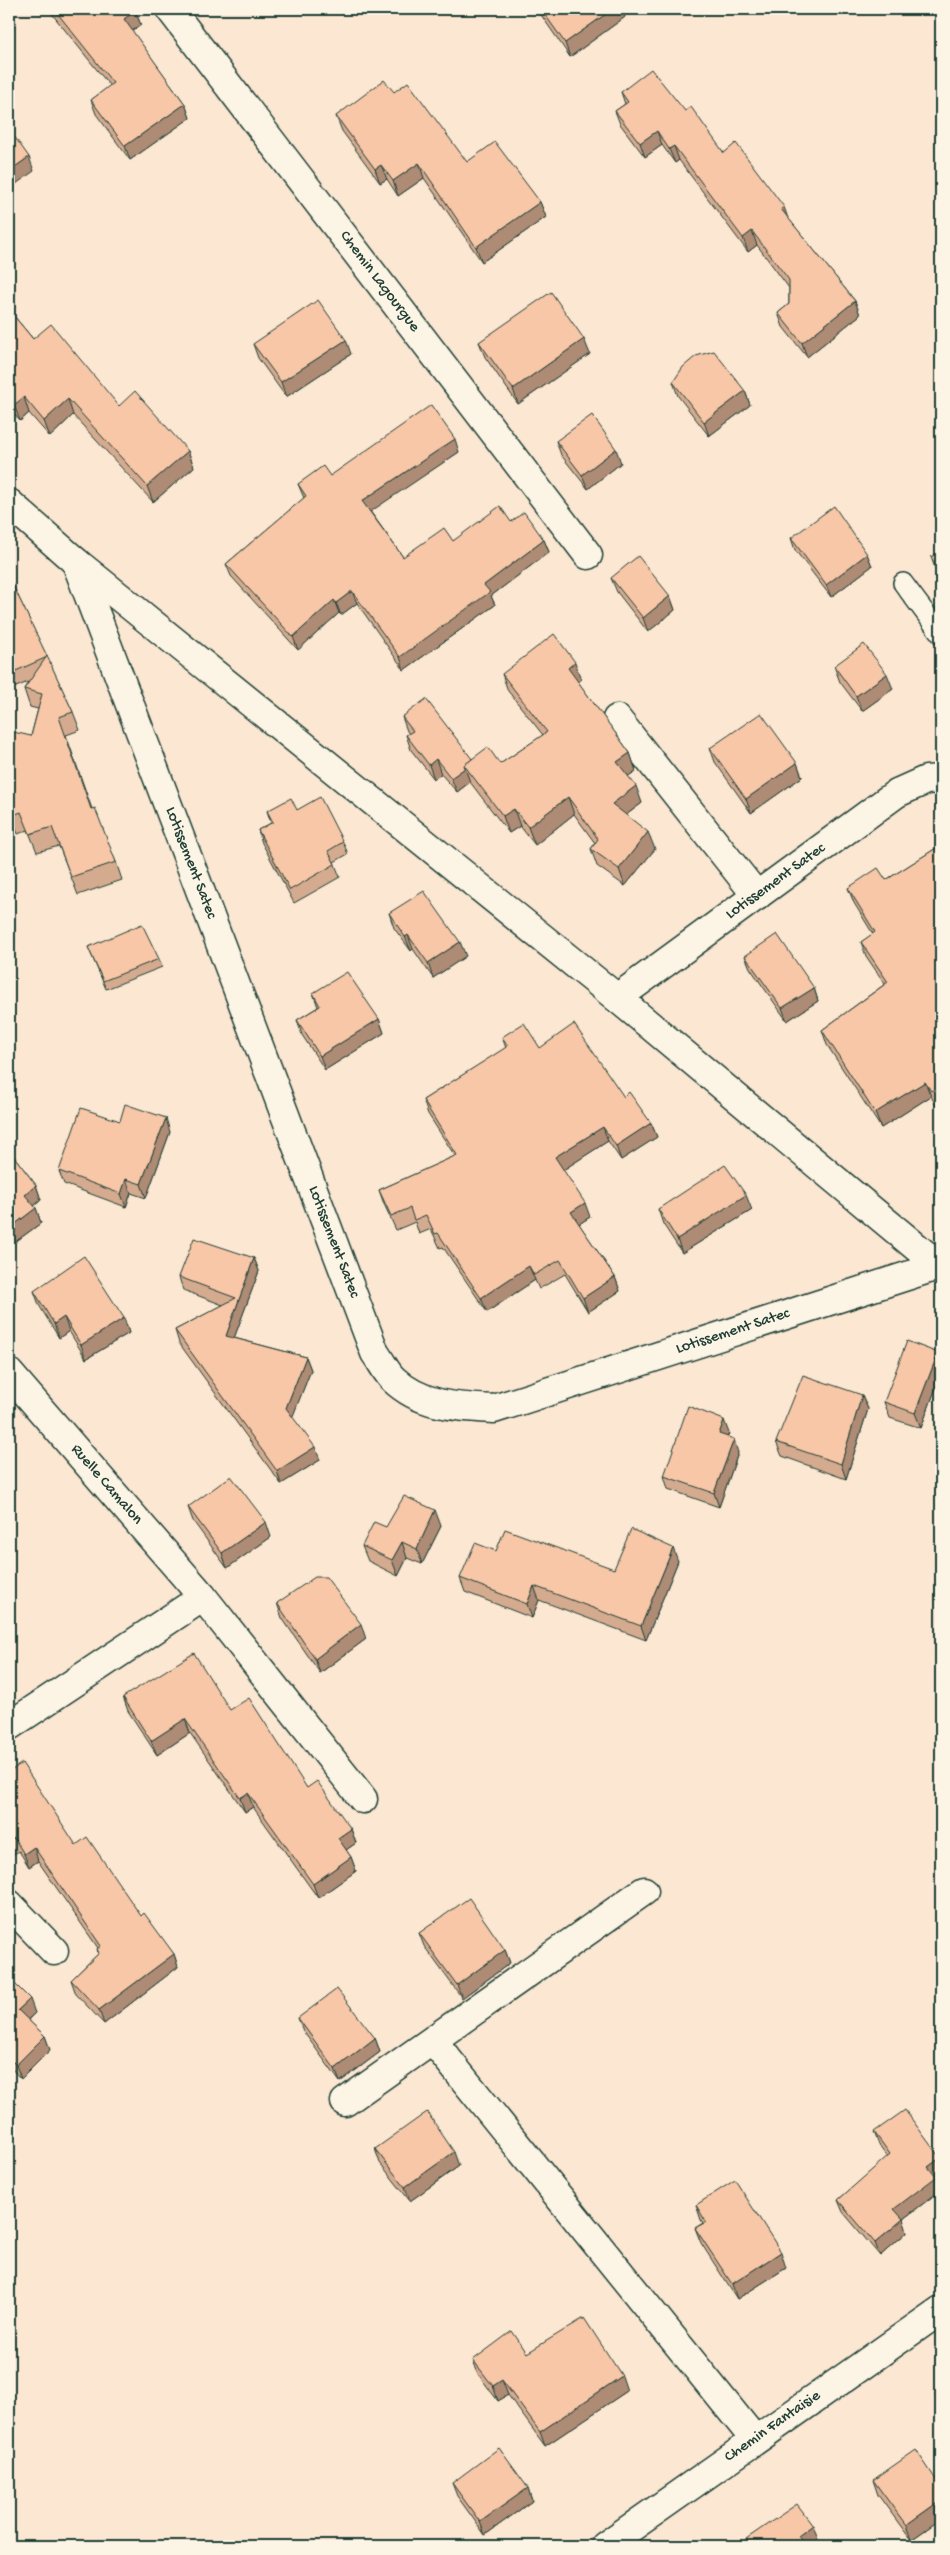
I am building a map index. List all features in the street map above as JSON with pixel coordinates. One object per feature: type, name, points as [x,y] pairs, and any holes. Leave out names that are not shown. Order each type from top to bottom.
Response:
[{"type":"street","name":"Chemin Lagourgue","points":[[170,9],[588,556]]},
{"type":"street","name":"Lotissement Satec","points":[[9,503],[76,562],[617,998],[940,1265]]},
{"type":"street","name":"Lotissement Satec","points":[[76,562],[375,1353],[392,1379],[426,1401],[459,1407],[494,1409],[940,1265]]},
{"type":"street","points":[[617,719],[757,896]]},
{"type":"street","name":"Lotissement Satec","points":[[617,998],[897,794],[926,780],[941,779]]},
{"type":"street","name":"Ruelle Camalon","points":[[9,1373],[203,1597],[363,1799]]},
{"type":"street","points":[[9,1726],[203,1597]]},
{"type":"street","points":[[345,2102],[644,1891]]},
{"type":"street","points":[[9,1904],[54,1952]]},
{"type":"street","points":[[432,2040],[755,2440]]},
{"type":"street","name":"Chemin Fantaisie","points":[[605,2546],[941,2310]]},
{"type":"lane","points":[[903,583],[941,634]]},
{"type":"building","points":[[54,9],[134,9],[135,11],[124,19],[185,104],[125,146],[91,100],[113,83]]},
{"type":"building","points":[[541,9],[613,9],[565,43]]},
{"type":"building","points":[[651,69],[685,111],[691,107],[724,153],[736,143],[784,207],[781,209],[855,301],[802,343],[778,313],[789,304],[789,280],[752,231],[743,238],[674,146],[669,149],[657,131],[640,143],[615,111],[628,102],[621,92]]},
{"type":"building","points":[[384,80],[394,92],[408,82],[467,162],[495,142],[540,202],[476,247],[419,163],[393,181],[381,165],[375,169],[336,116]]},
{"type":"building","points":[[9,129],[29,157],[9,171]]},
{"type":"building","points":[[551,292],[584,339],[513,389],[479,342]]},
{"type":"building","points":[[318,300],[346,340],[281,382],[253,344]]},
{"type":"building","points":[[9,310],[33,339],[51,324],[119,406],[135,391],[188,451],[147,486],[68,399],[44,421],[24,397],[14,405],[9,399]]},
{"type":"building","points":[[714,351],[745,391],[704,422],[673,382],[683,367],[696,356]]},
{"type":"building","points":[[431,405],[455,439],[362,501],[403,557],[444,528],[453,541],[500,506],[511,522],[524,512],[544,540],[484,585],[490,592],[400,657],[352,591],[336,603],[334,600],[293,637],[226,564],[306,496],[298,484],[323,466],[330,476]]},
{"type":"building","points":[[592,415],[616,449],[582,475],[556,441]]},
{"type":"building","points":[[834,506],[867,554],[826,585],[791,538]]},
{"type":"building","points":[[941,551],[941,572],[931,557]]},
{"type":"building","points":[[638,556],[670,596],[643,618],[611,578]]},
{"type":"building","points":[[9,577],[47,656],[9,674]]},
{"type":"building","points":[[554,634],[575,662],[568,668],[630,753],[617,762],[636,786],[612,804],[648,832],[619,869],[591,849],[598,839],[568,797],[528,827],[514,809],[503,816],[464,765],[488,747],[500,764],[547,732],[502,674]]},
{"type":"building","points":[[864,644],[887,674],[856,696],[834,666]]},
{"type":"building","points":[[47,656],[73,712],[59,717],[91,809],[95,808],[116,862],[71,877],[52,827],[30,834],[21,812],[11,816],[9,803],[9,731],[31,736],[42,694],[24,689]]},
{"type":"building","points":[[426,699],[472,759],[464,765],[465,768],[451,778],[436,759],[429,765],[406,735],[413,731],[402,717]]},
{"type":"building","points":[[761,713],[797,763],[746,799],[710,748]]},
{"type":"building","points":[[320,797],[343,842],[328,851],[335,864],[290,890],[258,830],[273,822],[267,811],[291,798],[297,810]]},
{"type":"building","points":[[941,845],[941,1086],[931,1091],[925,1082],[875,1113],[822,1030],[888,982],[861,942],[875,932],[848,888],[878,868],[886,880]]},
{"type":"building","points":[[424,891],[460,942],[428,963],[408,935],[405,937],[389,913]]},
{"type":"building","points":[[142,924],[159,959],[103,981],[88,947]]},
{"type":"building","points":[[777,934],[814,988],[782,1008],[745,956]]},
{"type":"building","points":[[347,972],[379,1019],[320,1056],[297,1020],[320,1006],[313,993]]},
{"type":"building","points":[[524,1023],[540,1048],[574,1024],[624,1097],[629,1092],[651,1123],[616,1146],[603,1127],[555,1157],[585,1203],[571,1212],[615,1277],[583,1298],[560,1260],[534,1275],[529,1266],[481,1298],[438,1233],[435,1234],[426,1215],[414,1220],[410,1208],[391,1216],[379,1190],[457,1155],[423,1100],[508,1046],[502,1037]]},
{"type":"building","points":[[125,1104],[166,1118],[141,1184],[126,1179],[121,1194],[59,1171],[81,1108],[120,1121]]},
{"type":"building","points":[[9,1150],[36,1185],[25,1195],[36,1208],[10,1228],[9,1226]]},
{"type":"building","points":[[725,1165],[746,1195],[677,1239],[658,1209]]},
{"type":"building","points":[[194,1238],[254,1258],[226,1336],[306,1357],[286,1408],[315,1447],[277,1471],[175,1330],[236,1298],[179,1277]]},
{"type":"building","points":[[84,1256],[124,1318],[81,1345],[64,1317],[54,1324],[34,1291]]},
{"type":"building","points":[[907,1341],[938,1353],[915,1413],[884,1402]]},
{"type":"building","points":[[803,1375],[862,1395],[841,1464],[776,1442]]},
{"type":"building","points":[[688,1406],[724,1420],[719,1434],[734,1439],[714,1493],[664,1476]]},
{"type":"building","points":[[231,1476],[266,1522],[222,1553],[188,1507]]},
{"type":"building","points":[[404,1496],[435,1510],[417,1549],[402,1542],[392,1560],[362,1546],[374,1522],[386,1527]]},
{"type":"building","points":[[505,1529],[614,1569],[631,1529],[673,1548],[641,1626],[534,1586],[527,1604],[460,1578],[475,1543],[496,1551]]},
{"type":"building","points":[[315,1577],[326,1577],[361,1624],[315,1659],[277,1603]]},
{"type":"building","points":[[194,1653],[230,1710],[249,1698],[307,1788],[317,1781],[351,1829],[338,1838],[351,1857],[313,1884],[248,1793],[240,1798],[185,1719],[151,1741],[123,1697]]},
{"type":"building","points":[[22,1763],[76,1845],[87,1837],[141,1916],[144,1913],[174,1954],[99,2010],[71,1980],[99,1953],[97,1949],[101,1946],[34,1847],[24,1854],[14,1838],[9,1841],[9,1772]]},
{"type":"building","points":[[469,1898],[505,1950],[457,1985],[419,1933]]},
{"type":"building","points":[[9,1978],[30,1999],[18,2010],[45,2036],[16,2065],[9,2058]]},
{"type":"building","points":[[337,1989],[375,2038],[335,2069],[298,2018]]},
{"type":"building","points":[[905,2110],[940,2158],[928,2167],[936,2177],[894,2209],[903,2219],[875,2243],[838,2200],[890,2154],[874,2132]]},
{"type":"building","points":[[427,2112],[454,2152],[405,2187],[375,2149]]},
{"type":"building","points":[[735,2180],[781,2252],[732,2284],[695,2228],[706,2222],[696,2205]]},
{"type":"building","points":[[584,2318],[622,2376],[540,2432],[502,2380],[493,2386],[473,2360],[512,2331],[527,2353]]},
{"type":"building","points":[[941,2391],[941,2404],[935,2395]]},
{"type":"building","points":[[499,2448],[528,2488],[480,2522],[452,2483]]},
{"type":"building","points":[[916,2450],[941,2487],[941,2500],[906,2525],[873,2480]]},
{"type":"building","points":[[797,2504],[813,2525],[798,2536],[805,2546],[751,2546],[746,2539]]}]
